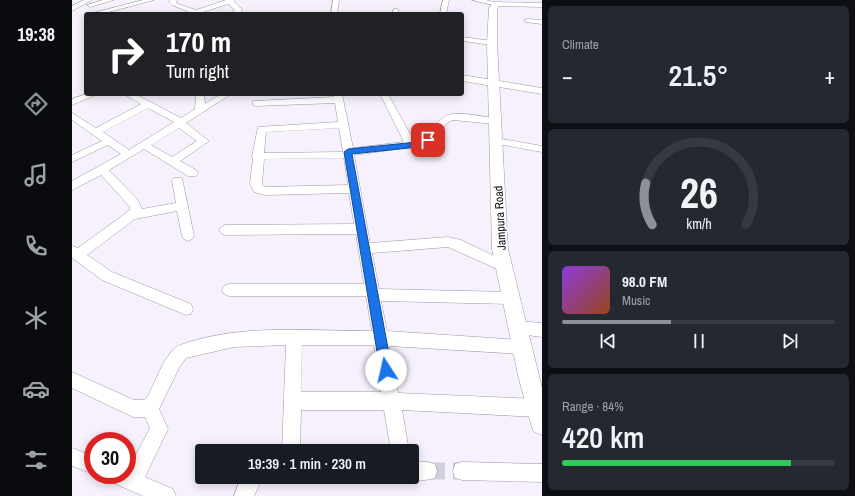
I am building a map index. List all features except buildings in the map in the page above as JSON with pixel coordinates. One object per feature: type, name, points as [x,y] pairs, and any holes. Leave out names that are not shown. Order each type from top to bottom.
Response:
[{"type":"street","points":[[72,8],[90,2],[111,0]]},
{"type":"street","points":[[100,12],[151,0]]},
{"type":"street","points":[[174,0],[172,2],[174,4],[191,12]]},
{"type":"street","points":[[334,12],[336,0]]},
{"type":"street","points":[[443,12],[446,0]]},
{"type":"street","points":[[475,0],[500,4],[542,6]]},
{"type":"street","points":[[196,12],[231,1],[240,9],[240,12]]},
{"type":"street","points":[[90,2],[92,12]]},
{"type":"street","name":"Jampura Road","points":[[500,4],[492,43],[500,249],[522,347],[540,416]]},
{"type":"street","points":[[527,21],[542,22]]},
{"type":"street","points":[[464,39],[492,43]]},
{"type":"street","points":[[464,78],[542,91]]},
{"type":"street","points":[[72,102],[88,96]]},
{"type":"street","points":[[132,96],[180,123],[204,141],[172,161]]},
{"type":"street","points":[[200,96],[200,110]]},
{"type":"street","points":[[72,186],[144,145],[224,96]]},
{"type":"street","points":[[385,96],[411,145]]},
{"type":"street","points":[[256,103],[285,98],[339,97],[399,444]]},
{"type":"street","points":[[96,132],[148,104]]},
{"type":"street","points":[[72,116],[128,154]]},
{"type":"street","points":[[258,156],[348,153],[411,145],[423,143],[428,140],[444,121],[452,117],[495,120]]},
{"type":"street","points":[[72,129],[84,124]]},
{"type":"street","points":[[343,125],[263,128],[260,130],[255,181],[256,186],[261,190],[354,189]]},
{"type":"street","points":[[72,160],[109,141]]},
{"type":"street","points":[[496,141],[542,149]]},
{"type":"street","points":[[144,145],[192,173]]},
{"type":"street","points":[[102,169],[136,206],[136,212],[133,215]]},
{"type":"street","points":[[178,182],[188,236]]},
{"type":"street","points":[[182,206],[133,215],[75,253],[95,269],[120,283],[186,309]]},
{"type":"street","points":[[224,230],[361,229]]},
{"type":"street","points":[[365,248],[448,242],[456,244],[504,268]]},
{"type":"street","points":[[229,290],[372,292],[511,298]]},
{"type":"street","points":[[518,328],[542,330]]},
{"type":"street","points":[[291,444],[294,338]]},
{"type":"street","points":[[72,380],[140,410],[150,407],[154,402],[177,356],[188,349],[249,339],[294,338],[381,338],[522,347]]},
{"type":"street","points":[[292,401],[392,401],[540,416]]},
{"type":"street","points":[[136,462],[159,429],[150,407]]},
{"type":"street","points":[[73,458],[84,462]]},
{"type":"street","points":[[462,471],[542,473]]},
{"type":"street","points":[[136,484],[155,493]]},
{"type":"street","points":[[244,496],[248,484]]},
{"type":"tunnel","points":[[428,471],[462,471]]},
{"type":"route","points":[[386,370],[348,152],[418,144],[428,140]]}]
